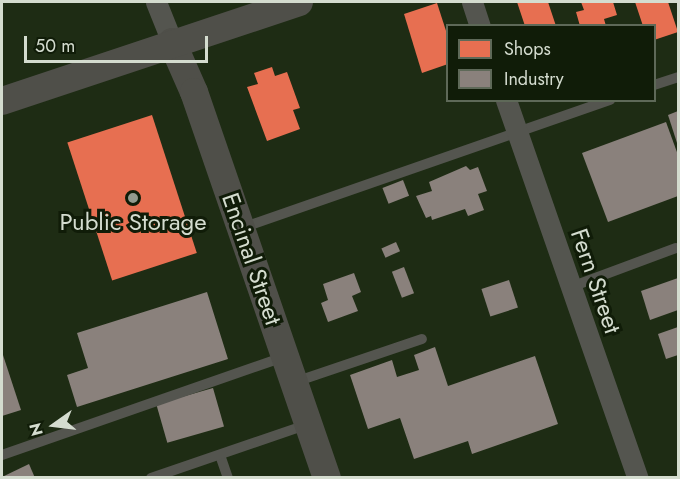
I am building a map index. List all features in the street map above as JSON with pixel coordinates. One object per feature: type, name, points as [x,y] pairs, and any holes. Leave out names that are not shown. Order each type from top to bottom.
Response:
[{"type":"street","points":[[156,2],[172,42]]},
{"type":"street","points":[[2,101],[172,42],[299,2]]},
{"type":"street","points":[[472,2],[479,24]]},
{"type":"street","name":"Encinal Street","points":[[172,42],[242,228],[327,477]]},
{"type":"street","name":"Fern Street","points":[[507,102],[638,477]]},
{"type":"lane","points":[[656,84],[678,77]]},
{"type":"lane","points":[[242,228],[604,102]]},
{"type":"lane","points":[[571,287],[675,248]]},
{"type":"lane","points":[[2,455],[290,369],[422,339]]},
{"type":"lane","points":[[151,477],[310,424]]},
{"type":"lane","points":[[220,455],[228,477]]},
{"type":"shaded area","points":[[2,2],[678,2],[678,477],[2,477]]},
{"type":"building: Shops","points":[[517,2],[548,2],[555,24],[524,24]]},
{"type":"building: Shops","points":[[581,2],[613,2],[617,15],[604,19],[605,24],[579,24],[576,12],[584,10]]},
{"type":"building: Shops","points":[[635,2],[668,2],[678,32],[656,39],[656,24],[642,24]]},
{"type":"building: Shops","points":[[437,3],[446,31],[446,65],[422,73],[404,14]]},
{"type":"building: Shops","points":[[272,67],[275,76],[287,72],[300,108],[293,110],[300,129],[267,141],[247,87],[258,84],[254,73]]},
{"type":"building: Shops","name":"Public Storage","points":[[152,115],[197,253],[112,280],[67,143]]},
{"type":"building: Industry","points":[[678,111],[678,146],[668,115]]},
{"type":"building: Industry","points":[[666,122],[678,155],[678,196],[608,222],[582,153]]},
{"type":"building: Industry","points":[[466,166],[470,170],[478,167],[487,191],[478,194],[484,210],[468,216],[465,209],[432,220],[431,216],[426,218],[416,196],[432,191],[429,182]]},
{"type":"building: Industry","points":[[403,180],[409,196],[389,204],[382,188]]},
{"type":"building: Industry","points":[[396,242],[400,251],[385,258],[381,249]]},
{"type":"building: Industry","points":[[404,267],[414,293],[402,298],[392,272]]},
{"type":"building: Industry","points":[[354,273],[361,292],[352,296],[358,311],[328,322],[321,303],[328,300],[323,284]]},
{"type":"building: Industry","points":[[678,278],[678,310],[650,320],[641,291]]},
{"type":"building: Industry","points":[[509,280],[518,308],[490,317],[481,289]]},
{"type":"building: Industry","points":[[207,292],[228,359],[77,407],[67,375],[88,368],[77,333]]},
{"type":"building: Industry","points":[[678,327],[678,355],[666,359],[658,334]]},
{"type":"building: Industry","points":[[435,347],[448,386],[535,356],[558,424],[472,454],[468,441],[414,459],[400,418],[368,429],[350,375],[392,360],[397,377],[419,370],[414,355]]},
{"type":"building: Industry","points":[[2,352],[21,410],[2,416]]},
{"type":"building: Industry","points":[[213,388],[224,426],[167,443],[156,404]]},
{"type":"building: Industry","points":[[29,464],[35,478],[2,478],[2,477]]},
{"type":"place","name":"Public Storage","points":[[133,198]]}]
